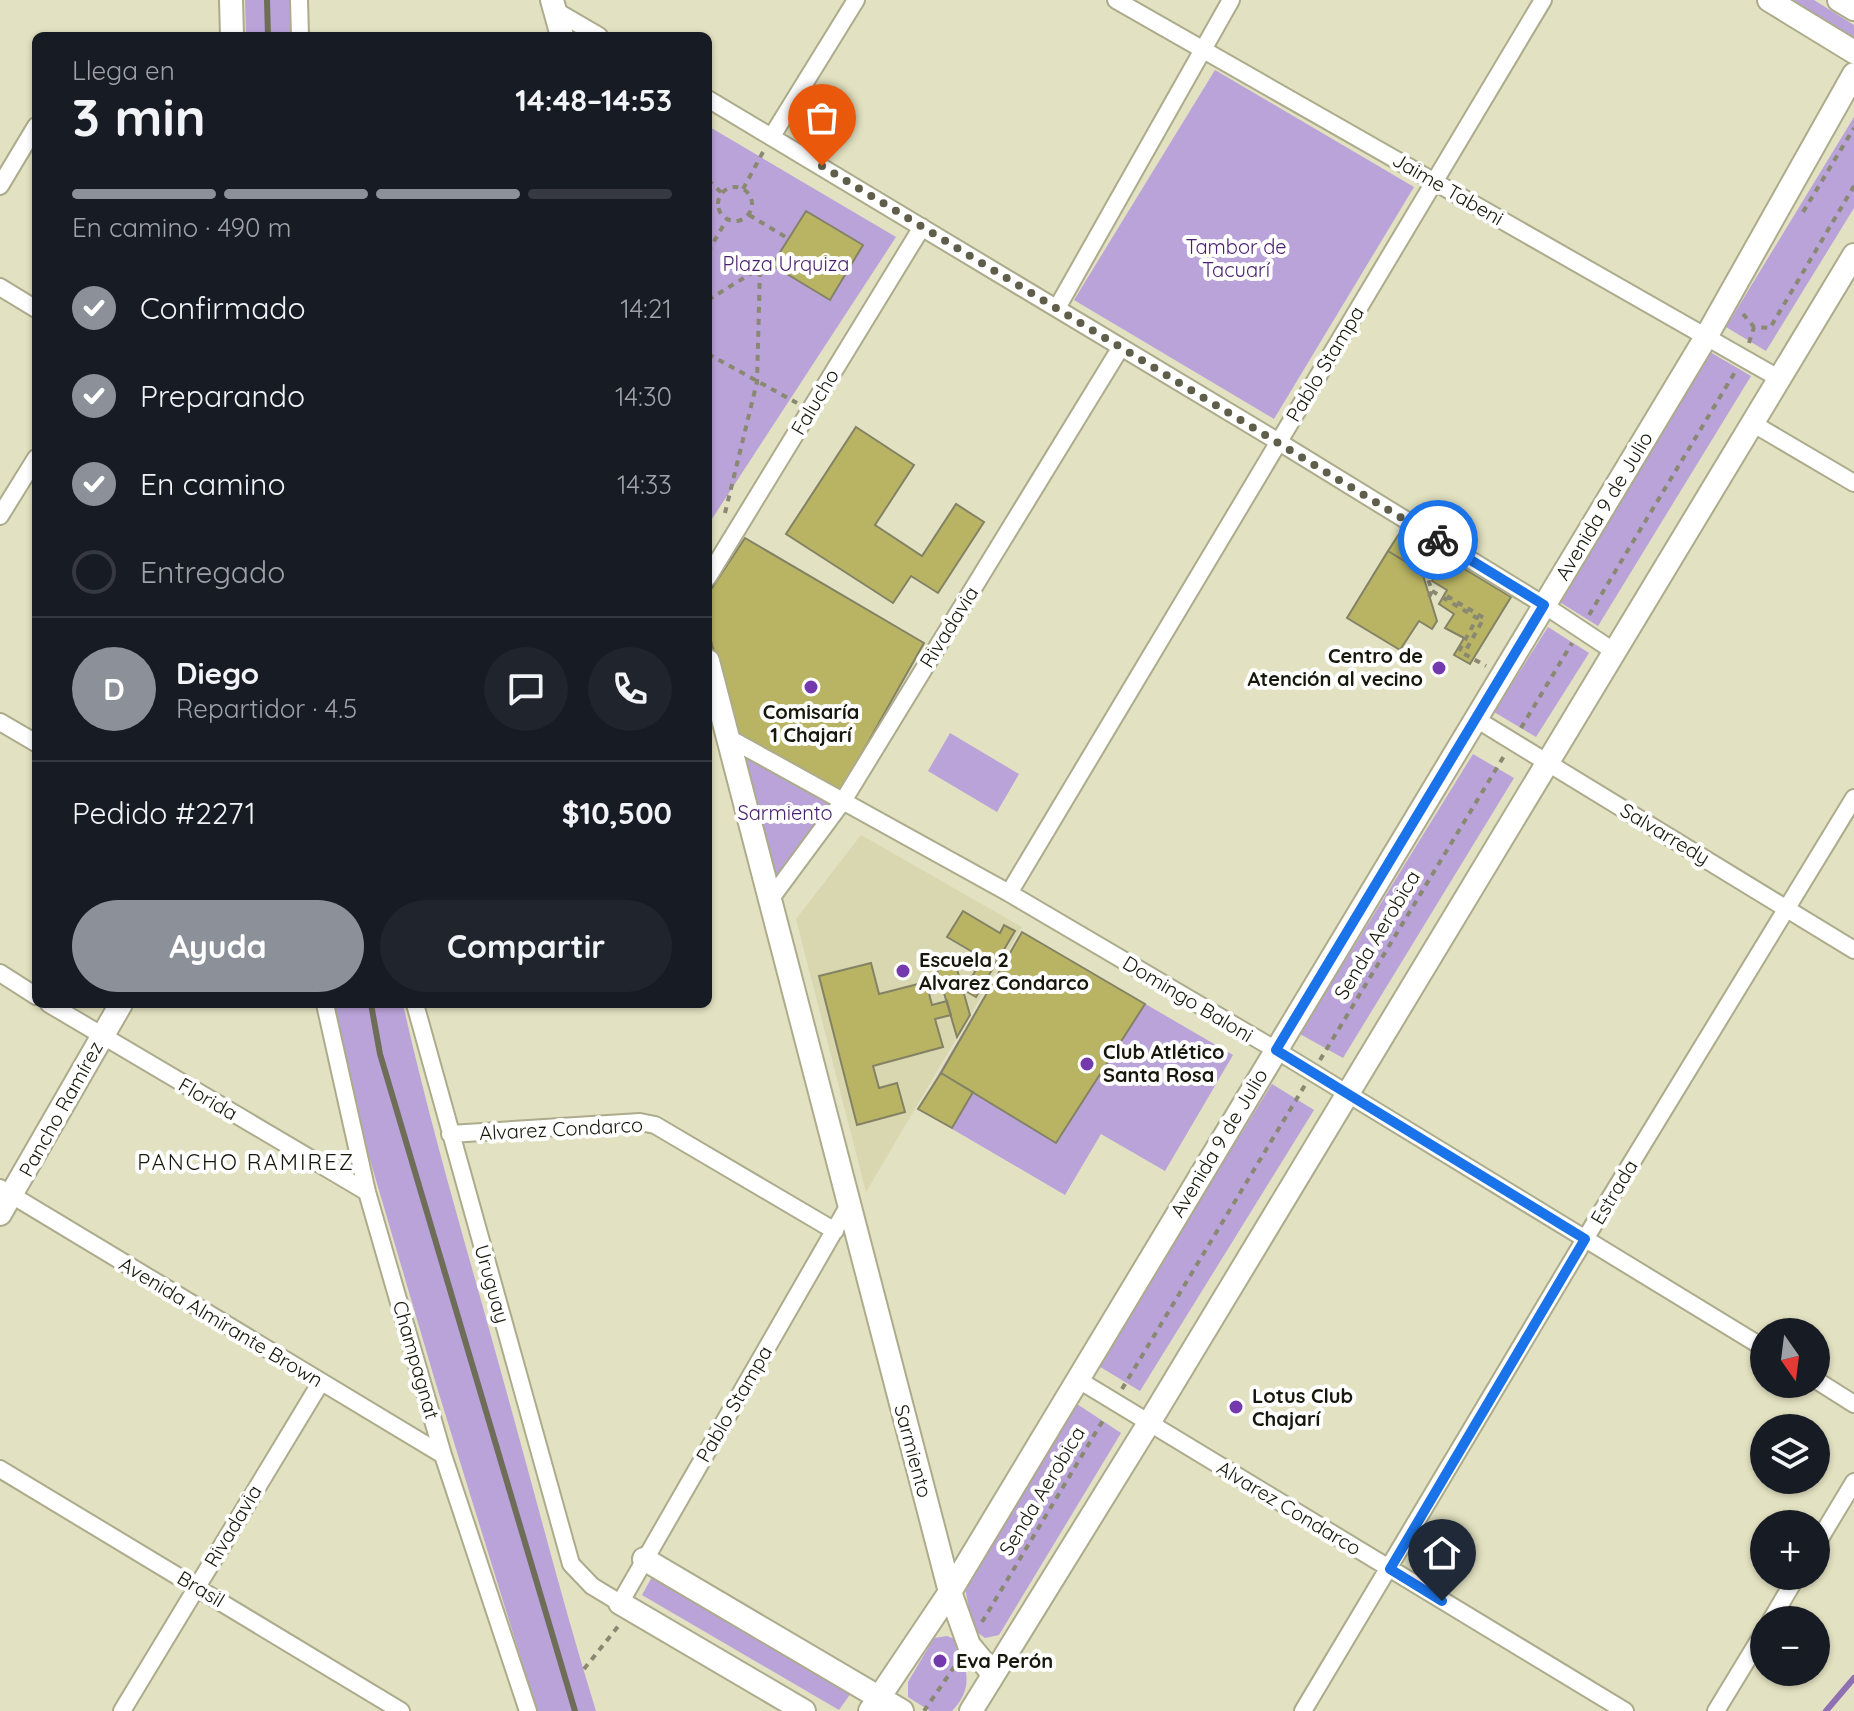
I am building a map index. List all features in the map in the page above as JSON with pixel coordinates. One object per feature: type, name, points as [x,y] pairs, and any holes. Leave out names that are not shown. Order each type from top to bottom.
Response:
[{"type":"main road","points":[[231,0],[232,32]]},
{"type":"main road","points":[[1769,0],[1854,52]]},
{"type":"main road","points":[[1839,0],[1854,9]]},
{"type":"main road","points":[[554,6],[561,32]]},
{"type":"main road","name":"Avenida 9 de Julio","points":[[874,1704],[950,1592],[1706,337],[1854,74]]},
{"type":"main road","points":[[971,1711],[1149,1423],[1854,255]]},
{"type":"main road","name":"Sarmiento","points":[[712,677],[950,1592],[969,1645],[993,1674]]},
{"type":"main road","name":"Pancho Ramírez","points":[[0,1214],[6,1191],[119,1008]]},
{"type":"main road","points":[[644,1559],[874,1704],[902,1711]]},
{"type":"main road","points":[[625,1606],[804,1711]]},
{"type":"street","points":[[299,0],[300,32]]},
{"type":"street","points":[[772,136],[856,0]]},
{"type":"street","name":"Jaime Tabeni","points":[[1116,0],[1780,379]]},
{"type":"street","points":[[1057,308],[1231,0]]},
{"type":"street","name":"Pablo Stampa","points":[[1009,893],[1543,0]]},
{"type":"street","points":[[554,6],[593,32]]},
{"type":"street","points":[[712,101],[1279,442],[1615,652]]},
{"type":"street","points":[[0,186],[32,133]]},
{"type":"street","name":"Falucho","points":[[712,570],[922,227]]},
{"type":"street","points":[[0,287],[32,307]]},
{"type":"street","name":"Rivadavia","points":[[769,901],[843,801],[1121,347]]},
{"type":"street","points":[[1752,423],[1854,483]]},
{"type":"street","points":[[0,516],[32,464]]},
{"type":"street","name":"Salvarredy","points":[[1476,719],[1854,950]]},
{"type":"street","points":[[0,722],[32,741]]},
{"type":"street","name":"Domingo Baloni","points":[[727,737],[1009,893],[1276,1050],[1750,1339]]},
{"type":"street","name":"Estrada","points":[[1303,1711],[1585,1239],[1854,798]]},
{"type":"street","points":[[0,973],[32,993]]},
{"type":"street","name":"Florida","points":[[55,1008],[367,1192]]},
{"type":"street","name":"Champagnat","points":[[326,1008],[367,1192],[443,1455],[528,1711]]},
{"type":"street","name":"Uruguay","points":[[416,1008],[571,1564],[592,1586],[625,1606]]},
{"type":"street","name":"Alvarez Condarco","points":[[450,1134],[640,1122],[655,1125],[835,1231]]},
{"type":"street","name":"Avenida Almirante Brown","points":[[6,1191],[443,1455]]},
{"type":"street","name":"Pablo Stampa","points":[[625,1606],[644,1559],[849,1205]]},
{"type":"street","name":"Alvarez Condarco","points":[[1077,1379],[1625,1711]]},
{"type":"street","name":"Rivadavia","points":[[122,1711],[321,1382]]},
{"type":"street","points":[[1830,1389],[1854,1404]]},
{"type":"street","name":"Brasil","points":[[0,1469],[401,1711]]},
{"type":"street","points":[[1830,1522],[1854,1482]]},
{"type":"street","points":[[1716,1711],[1750,1655]]},
{"type":"path","points":[[743,189],[772,136]]},
{"type":"path","points":[[712,184],[722,193]]},
{"type":"path","name":"Senda Aerobica","points":[[924,1711],[969,1645],[1743,358],[1754,327],[1770,328],[1854,186]]},
{"type":"path","points":[[732,187],[743,189],[750,196],[752,205],[749,215],[735,221],[727,219],[720,212],[718,203],[722,193],[732,187]]},
{"type":"path","points":[[749,215],[789,239]]},
{"type":"path","points":[[712,245],[727,219]]},
{"type":"path","points":[[712,298],[760,268],[757,382],[725,514]]},
{"type":"path","points":[[712,356],[810,410]]},
{"type":"path","points":[[1444,543],[1427,576],[1431,594],[1477,618],[1459,651],[1473,659]]},
{"type":"path","points":[[1447,596],[1484,618],[1466,650]]},
{"type":"path","points":[[1470,617],[1473,611]]},
{"type":"path","points":[[584,1669],[611,1638],[625,1606]]},
{"type":"shaded area","name":"Escuela 2 Alvarez Condarco","points":[[861,835],[1022,927],[866,1192],[796,919]]},
{"type":"green space","points":[[245,0],[291,0],[291,32],[246,32]]},
{"type":"green space","points":[[1778,0],[1814,0],[1854,25],[1854,36],[1849,44]]},
{"type":"green space","name":"Tambor de Tacuarí","points":[[1215,70],[1414,187],[1274,419],[1074,300]]},
{"type":"green space","points":[[1854,117],[1854,208],[1766,351],[1726,327]]},
{"type":"green space","name":"Plaza Urquiza","points":[[712,128],[896,237],[712,519]]},
{"type":"green space","points":[[1710,352],[1751,376],[1598,626],[1558,601]]},
{"type":"green space","points":[[1548,627],[1589,653],[1536,737],[1494,712]]},
{"type":"green space","points":[[950,733],[1019,774],[997,812],[928,771]]},
{"type":"green space","name":"Sarmiento","points":[[733,745],[836,802],[771,893]]},
{"type":"green space","points":[[1473,754],[1514,778],[1343,1058],[1300,1034]]},
{"type":"green space","name":"Club Atlético Santa Rosa","points":[[1022,932],[1233,1055],[1165,1171],[1101,1134],[1065,1195],[918,1109]]},
{"type":"green space","points":[[334,1008],[404,1008],[452,1198],[596,1711],[537,1711],[353,1102]]},
{"type":"green space","points":[[1272,1084],[1314,1110],[1140,1391],[1097,1365]]},
{"type":"green space","points":[[1077,1404],[1121,1433],[999,1635],[985,1638],[973,1629],[965,1588]]},
{"type":"green space","points":[[654,1573],[851,1693],[839,1710],[642,1595]]},
{"type":"green space","points":[[947,1636],[957,1640],[965,1668],[964,1694],[952,1711],[930,1711],[908,1697],[908,1682],[934,1638]]},
{"type":"building","points":[[806,211],[863,245],[830,300],[772,265]]},
{"type":"building","points":[[856,427],[914,465],[875,525],[922,556],[956,504],[984,522],[938,593],[911,576],[893,603],[786,534]]},
{"type":"building","points":[[1401,531],[1423,544],[1411,565],[1388,551]]},
{"type":"building","name":"Comisaría 1 Chajarí","points":[[745,538],[924,643],[840,792],[735,732],[712,644],[712,588]]},
{"type":"building","points":[[1388,551],[1422,572],[1437,621],[1432,629],[1419,621],[1400,650],[1347,618]]},
{"type":"building","points":[[1446,558],[1511,597],[1470,664],[1454,655],[1464,638],[1445,628],[1454,614],[1439,604],[1447,590],[1432,581]]},
{"type":"building","points":[[963,911],[1000,933],[1004,925],[1015,931],[976,997],[964,990],[983,958],[947,937]]},
{"type":"building","name":"Club Atlético Santa Rosa","points":[[1022,932],[1145,1004],[1056,1143],[941,1073]]},
{"type":"building","points":[[953,955],[970,1015],[957,1037],[934,959]]},
{"type":"building","points":[[871,963],[879,994],[926,982],[932,1005],[947,1001],[951,1015],[935,1019],[943,1047],[873,1066],[879,1088],[897,1083],[905,1112],[857,1125],[819,976]]},
{"type":"building","points":[[941,1073],[973,1092],[952,1128],[918,1109]]},
{"type":"waterway","points":[[1826,1711],[1854,1678]]},
{"type":"railway","points":[[267,0],[268,32]]},
{"type":"railway","points":[[372,1008],[380,1054],[575,1711]]},
{"type":"way so far","points":[[822,166],[1438,540]]},
{"type":"place","name":"Centro de Atención al vecino","points":[[1439,668]]},
{"type":"place","name":"Comisaría 1 Chajarí","points":[[811,687]]},
{"type":"place","name":"Escuela 2 Alvarez Condarco","points":[[903,971]]},
{"type":"place","name":"Club Atlético Santa Rosa","points":[[1087,1064]]},
{"type":"place","name":"Lotus Club Chajarí","points":[[1236,1407]]},
{"type":"place","name":"Eva Perón","points":[[940,1661]]},
{"type":"district","name":"PANCHO RAMIREZ","points":[[246,1162]]},
{"type":"route","points":[[1438,540],[1544,605],[1276,1050],[1585,1239],[1390,1569],[1442,1601]]}]
